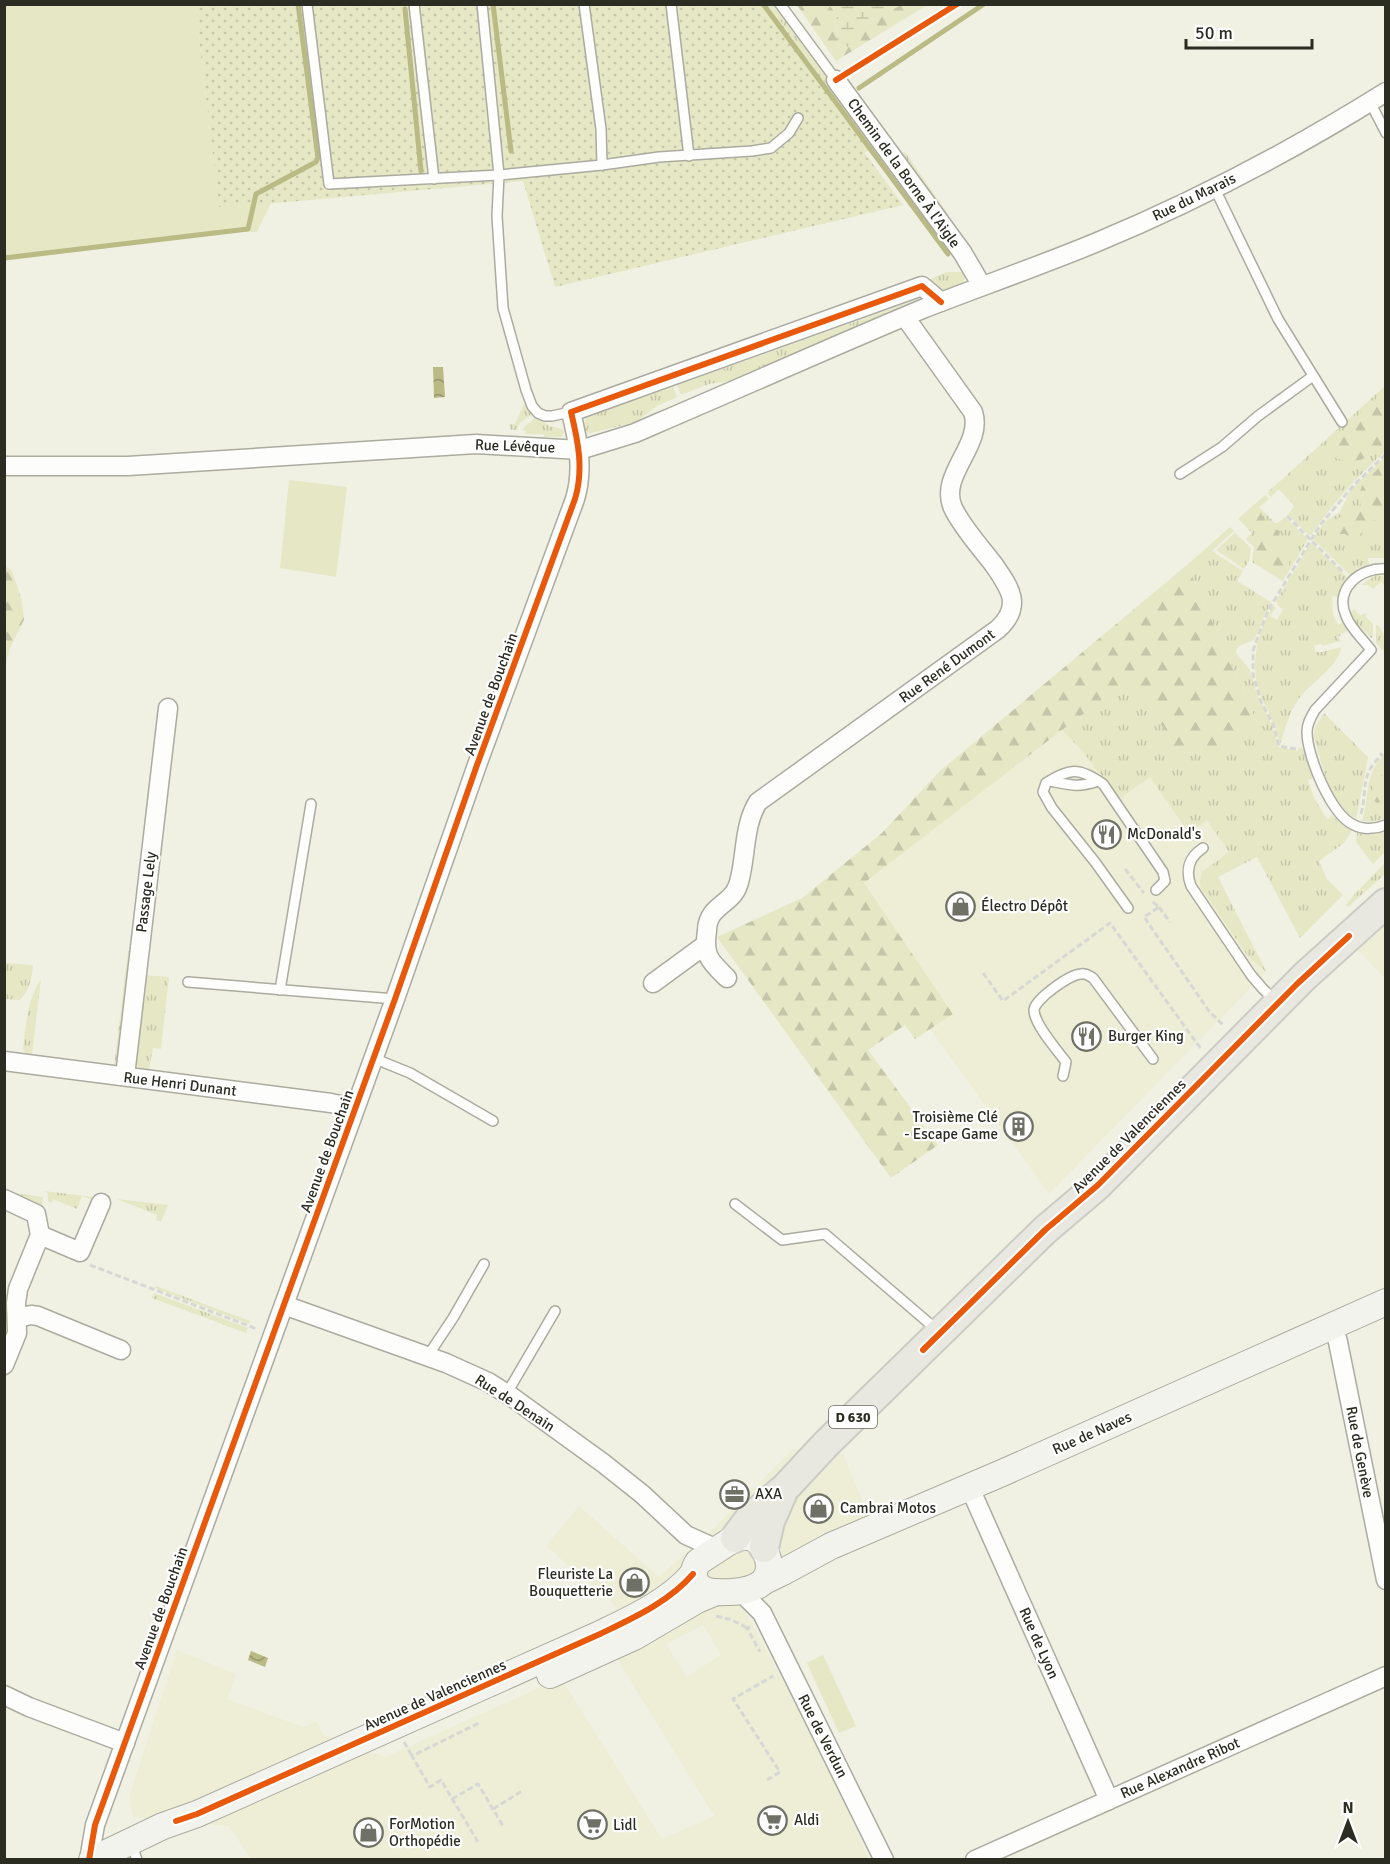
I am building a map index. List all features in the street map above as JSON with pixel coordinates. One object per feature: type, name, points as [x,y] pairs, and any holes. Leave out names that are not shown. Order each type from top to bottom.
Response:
[{"type":"main road","name":"Avenue de Valenciennes","points":[[133,1854],[170,1823],[197,1814],[532,1664],[648,1609],[677,1590],[750,1518],[786,1487],[826,1444],[1045,1230],[1098,1185],[1356,907],[1386,881]]},
{"type":"main road","name":"Avenue de Valenciennes","points":[[1273,999],[1386,903]]},
{"type":"main road","name":"Rue de Naves","points":[[752,1576],[798,1563],[831,1546],[1386,1302]]},
{"type":"main road","name":"Avenue de Valenciennes","points":[[90,1860],[133,1854],[282,1791],[407,1748],[443,1723],[634,1637],[689,1605],[752,1576],[770,1521],[786,1487]]},
{"type":"main road","points":[[695,1570],[696,1583],[708,1592],[752,1576],[758,1540],[744,1536],[726,1544]]},
{"type":"main road","points":[[443,1723],[443,1713],[448,1709],[508,1683],[532,1664]]},
{"type":"street","name":"Chemin de la Borne À l'Aigle","points":[[836,80],[987,284]]},
{"type":"street","name":"Rue du Marais","points":[[987,284],[1113,236],[1284,151],[1386,92]]},
{"type":"street","name":"Rue Lévêque","points":[[4,466],[128,466],[252,460],[476,444],[580,450],[635,433],[904,317],[987,284]]},
{"type":"street","points":[[571,412],[922,286],[941,302]]},
{"type":"street","name":"Rue René Dumont","points":[[705,945],[708,921],[738,888],[752,815],[758,802],[998,629],[1009,618],[1012,603],[1010,588],[957,515],[951,501],[951,484],[975,425],[974,412],[904,317]]},
{"type":"street","name":"Avenue de Bouchain","points":[[90,1860],[95,1825],[575,499],[580,472],[580,450],[571,412]]},
{"type":"street","name":"Passage Lely","points":[[125,1076],[168,708]]},
{"type":"street","points":[[653,983],[705,945],[708,957],[727,978]]},
{"type":"street","name":"Rue Henri Dunant","points":[[4,1061],[355,1108]]},
{"type":"street","points":[[4,1199],[36,1214],[40,1235],[18,1289],[17,1333],[4,1365]]},
{"type":"street","points":[[40,1235],[80,1252],[101,1203]]},
{"type":"street","name":"Rue de Denain","points":[[284,1305],[428,1357],[475,1376],[507,1393],[616,1472],[686,1535],[693,1550],[695,1570]]},
{"type":"street","points":[[17,1318],[38,1316],[121,1350]]},
{"type":"street","name":"Rue de Genève","points":[[1333,1325],[1386,1580]]},
{"type":"street","name":"Rue de Lyon","points":[[969,1486],[1108,1800]]},
{"type":"street","name":"Rue de Denain","points":[[686,1535],[726,1544]]},
{"type":"street","name":"Rue de Verdun","points":[[752,1576],[762,1613],[885,1860]]},
{"type":"street","name":"Rue Alexandre Ribot","points":[[975,1860],[1386,1676]]},
{"type":"street","points":[[4,1695],[29,1707],[125,1743]]},
{"type":"lane","points":[[308,4],[329,184],[499,175],[659,157],[771,148],[789,133],[798,118]]},
{"type":"lane","points":[[414,4],[434,179]]},
{"type":"lane","points":[[482,4],[499,175],[497,216],[503,308],[532,406],[538,413],[545,416],[571,412]]},
{"type":"lane","points":[[584,4],[601,129],[602,165]]},
{"type":"lane","points":[[671,4],[689,156]]},
{"type":"lane","name":"Chemin de la Borne À l'Aigle","points":[[780,4],[836,80]]},
{"type":"lane","points":[[1370,102],[1386,133]]},
{"type":"lane","points":[[1214,187],[1278,319],[1342,422]]},
{"type":"lane","points":[[1180,474],[1222,447],[1313,376]]},
{"type":"lane","points":[[1386,569],[1363,572],[1352,580],[1345,591],[1343,608],[1351,625],[1371,650],[1315,710],[1307,732],[1309,747],[1322,785],[1342,817],[1357,827],[1376,828],[1386,825]]},
{"type":"lane","points":[[1128,908],[1052,807],[1043,792],[1046,783],[1062,773],[1081,771],[1090,774],[1103,784],[1163,872],[1165,881],[1156,890]]},
{"type":"lane","points":[[1050,781],[1084,786],[1098,781]]},
{"type":"lane","points":[[280,990],[311,804]]},
{"type":"lane","points":[[1203,848],[1195,853],[1189,865],[1188,879],[1191,886],[1251,975],[1273,999]]},
{"type":"lane","points":[[1063,1076],[1066,1062],[1036,1020],[1034,1009],[1039,999],[1074,975],[1084,973],[1093,978],[1153,1059]]},
{"type":"lane","points":[[188,982],[395,999]]},
{"type":"lane","points":[[373,1058],[410,1073],[493,1121]]},
{"type":"lane","points":[[735,1204],[782,1240],[825,1234],[940,1333]]},
{"type":"lane","points":[[428,1357],[484,1264]]},
{"type":"lane","points":[[507,1393],[555,1311]]},
{"type":"path","points":[[1309,747],[1297,745],[1296,749],[1279,746],[1272,721],[1261,702],[1256,685],[1252,660],[1256,640],[1267,614],[1324,520],[1348,491],[1386,454]]},
{"type":"path","points":[[1287,516],[1352,580]]},
{"type":"path","points":[[1357,827],[1369,769],[1382,754],[1380,753]]},
{"type":"path","points":[[1125,868],[1139,889],[1159,907],[1170,922]]},
{"type":"path","points":[[1159,907],[1144,917],[1209,1011],[1225,1027]]},
{"type":"path","points":[[74,1249],[71,1257],[273,1335]]},
{"type":"path","points":[[689,1605],[702,1623],[717,1615],[747,1628]]},
{"type":"path","points":[[760,1683],[733,1699],[780,1772],[767,1780]]},
{"type":"path","points":[[478,1842],[441,1780],[430,1787],[407,1748],[479,1723]]},
{"type":"path","points":[[452,1799],[478,1785],[503,1827]]},
{"type":"path","points":[[493,1809],[522,1791]]},
{"type":"shaded area","points":[[1062,730],[1084,753],[1118,799],[1180,755],[1257,857],[1217,877],[1267,971],[1049,1194],[930,1029],[953,1013],[863,883]]},
{"type":"shaded area","points":[[1385,926],[1385,979],[1358,950]]},
{"type":"shaded area","points":[[793,1449],[843,1454],[871,1521],[743,1607],[825,1759],[869,1859],[251,1859],[229,1826],[133,1817],[129,1797],[177,1650],[236,1674],[227,1699],[303,1727],[317,1721],[323,1735],[385,1757],[561,1678],[662,1839],[714,1816],[614,1654],[635,1644],[614,1604],[546,1546],[579,1506],[659,1577],[714,1528]],"holes":[[[703,1625],[721,1655],[687,1677],[666,1644]]]},
{"type":"green space","points":[[4,5],[195,5],[219,207],[271,203],[257,232],[238,231],[5,261]]},
{"type":"green space","points":[[195,5],[768,5],[877,150],[864,152],[903,205],[555,287],[523,181],[219,208]]},
{"type":"green space","points":[[768,5],[775,5],[955,251],[951,253]]},
{"type":"green space","points":[[797,5],[829,5],[836,18],[837,45],[848,47],[869,21],[901,5],[927,5],[836,61]]},
{"type":"green space","points":[[829,5],[901,5],[869,21],[848,47],[837,45],[836,18]]},
{"type":"green space","points":[[905,152],[948,214],[944,216],[898,157]]},
{"type":"green space","points":[[947,272],[965,272],[964,280],[959,286],[944,293],[926,281]]},
{"type":"green space","points":[[927,298],[738,380],[709,384],[681,395],[677,385]]},
{"type":"green space","points":[[1385,386],[1385,452],[1345,491],[1309,535],[1288,515],[1294,506],[1279,489],[1271,497],[1267,493]]},
{"type":"green space","points":[[673,387],[677,397],[657,406],[636,422],[587,434],[584,425],[586,416]]},
{"type":"green space","points":[[1385,391],[1385,443],[1373,453],[1356,461],[1334,457],[1332,449],[1337,439],[1347,431],[1362,411]]},
{"type":"green space","points":[[524,404],[532,414],[520,423],[516,430],[511,430],[509,424],[515,424]]},
{"type":"green space","points":[[536,417],[549,426],[563,429],[562,437],[525,434],[526,431],[522,430]]},
{"type":"green space","points":[[1385,457],[1385,558],[1368,558],[1369,565],[1350,575],[1313,539],[1325,521],[1339,513],[1351,490]]},
{"type":"green space","points":[[1385,461],[1385,531],[1380,521],[1373,520],[1357,538],[1351,538],[1345,534],[1329,534],[1325,529],[1328,523],[1348,514],[1356,514],[1361,508],[1359,494],[1362,486]]},
{"type":"green space","points":[[289,480],[347,487],[336,577],[280,568]]},
{"type":"green space","points":[[1265,495],[1269,499],[1259,507],[1275,523],[1285,517],[1308,539],[1283,581],[1252,562],[1254,547],[1246,539],[1252,533],[1238,519]]},
{"type":"green space","points":[[1256,508],[1261,511],[1268,524],[1280,531],[1279,536],[1269,536],[1267,541],[1274,545],[1277,551],[1290,554],[1289,566],[1282,575],[1277,576],[1254,562],[1256,548],[1251,540],[1256,537],[1257,533],[1245,524],[1243,519],[1244,515]]},
{"type":"green space","points":[[1230,527],[1234,531],[1212,551],[1243,571],[1237,581],[1271,602],[1254,640],[1239,646],[1237,654],[1250,670],[1278,747],[1298,751],[1299,747],[1303,749],[1314,778],[1308,780],[1314,798],[1327,819],[1332,815],[1352,831],[1344,843],[1319,861],[1327,879],[1343,895],[1300,938],[1257,857],[1218,877],[1266,972],[1247,955],[1201,888],[1202,872],[1229,852],[1207,820],[1189,833],[1150,777],[1118,800],[1084,753],[1062,730],[1132,678],[1180,755],[1198,743],[1203,752],[1259,727],[1187,565]]},
{"type":"green space","points":[[1235,533],[1251,548],[1249,561],[1244,569],[1216,550]]},
{"type":"green space","points":[[1311,543],[1347,577],[1339,597],[1332,596],[1333,614],[1338,625],[1343,622],[1348,630],[1338,637],[1340,641],[1322,646],[1322,644],[1314,645],[1315,652],[1341,647],[1331,667],[1296,702],[1280,745],[1275,727],[1258,688],[1256,652],[1267,617],[1273,606],[1276,607],[1270,616],[1277,620],[1283,609],[1277,605],[1276,601]]},
{"type":"green space","points":[[1187,565],[1259,727],[1203,753],[1198,744],[1180,755],[1132,678],[864,883],[953,1014],[915,1039],[905,1025],[868,1050],[938,1145],[891,1178],[717,937],[802,898],[882,833],[940,771]]},
{"type":"green space","points":[[5,566],[12,571],[22,601],[24,620],[10,648],[5,667]]},
{"type":"green space","points":[[1376,575],[1385,576],[1385,586],[1381,582],[1373,589],[1369,585],[1361,585]]},
{"type":"green space","points":[[1291,581],[1298,585],[1283,609],[1277,605]]},
{"type":"green space","points":[[1354,609],[1361,616],[1364,613],[1367,614],[1365,616],[1373,624],[1373,637],[1371,638],[1356,623],[1350,613]]},
{"type":"green space","points":[[1376,625],[1385,633],[1385,653],[1376,643]]},
{"type":"green space","points":[[1324,713],[1368,757],[1356,819],[1339,803],[1324,771],[1314,737],[1315,727]]},
{"type":"green space","points":[[1385,754],[1385,818],[1374,822],[1362,821],[1370,778]]},
{"type":"green space","points":[[1385,771],[1385,801],[1377,803],[1373,800],[1372,789]]},
{"type":"green space","points":[[1385,832],[1385,852],[1373,864],[1356,842],[1357,833],[1367,835]]},
{"type":"green space","points":[[1385,863],[1385,874],[1348,907],[1346,905],[1353,896]]},
{"type":"green space","points":[[128,951],[133,952],[118,1061],[114,1066]]},
{"type":"green space","points":[[5,963],[33,965],[30,984],[20,1000],[5,999]]},
{"type":"green space","points":[[143,975],[169,977],[161,1049],[153,1048],[149,1069],[139,1068],[134,1060]]},
{"type":"green space","points":[[41,979],[32,1055],[26,1054],[23,1049],[26,1022],[30,1004]]},
{"type":"green space","points":[[44,1191],[94,1197],[93,1200],[82,1196],[77,1209],[53,1199],[51,1203],[48,1201],[48,1193]]},
{"type":"green space","points":[[5,1192],[43,1197],[42,1208]]},
{"type":"green space","points":[[117,1199],[168,1205],[161,1222],[156,1220],[157,1215]]},
{"type":"green space","points":[[156,1286],[250,1321],[249,1324],[155,1288]]},
{"type":"green space","points":[[154,1293],[248,1328],[246,1333],[152,1298]]},
{"type":"green space","points":[[823,1655],[856,1726],[839,1733],[807,1663]]},
{"type":"water","points":[[433,367],[443,367],[445,397],[434,398]]},
{"type":"water","points":[[251,1651],[268,1658],[265,1667],[248,1660]]},
{"type":"waterway","points":[[4,258],[248,229],[256,194],[316,162],[318,158],[298,4]]},
{"type":"waterway","points":[[493,4],[511,151]]},
{"type":"waterway","points":[[763,4],[948,254]]},
{"type":"waterway","points":[[859,88],[984,4]]},
{"type":"waterway","points":[[405,9],[421,171]]},
{"type":"cycle path","points":[[836,80],[957,4]]},
{"type":"cycle path","points":[[89,1860],[95,1825],[575,499],[580,466],[571,412],[922,286],[941,302]]},
{"type":"cycle path","points":[[923,1350],[1045,1230],[1098,1185],[1297,984],[1349,936]]},
{"type":"cycle path","points":[[176,1821],[197,1814],[600,1634],[662,1601],[693,1574]]},
{"type":"place","name":"McDonald's","points":[[1106,834]]},
{"type":"place","name":"Électro Dépôt","points":[[960,906]]},
{"type":"place","name":"Burger King","points":[[1087,1036]]},
{"type":"place","name":"Troisième Clé - Escape Game","points":[[1019,1126]]},
{"type":"place","name":"AXA","points":[[734,1494]]},
{"type":"place","name":"Cambrai Motos","points":[[819,1508]]},
{"type":"place","name":"Fleuriste La Bouquetterie","points":[[634,1583]]},
{"type":"place","name":"Aldi","points":[[773,1820]]},
{"type":"place","name":"Lidl","points":[[592,1825]]},
{"type":"place","name":"ForMotion Orthopédie","points":[[368,1833]]}]
